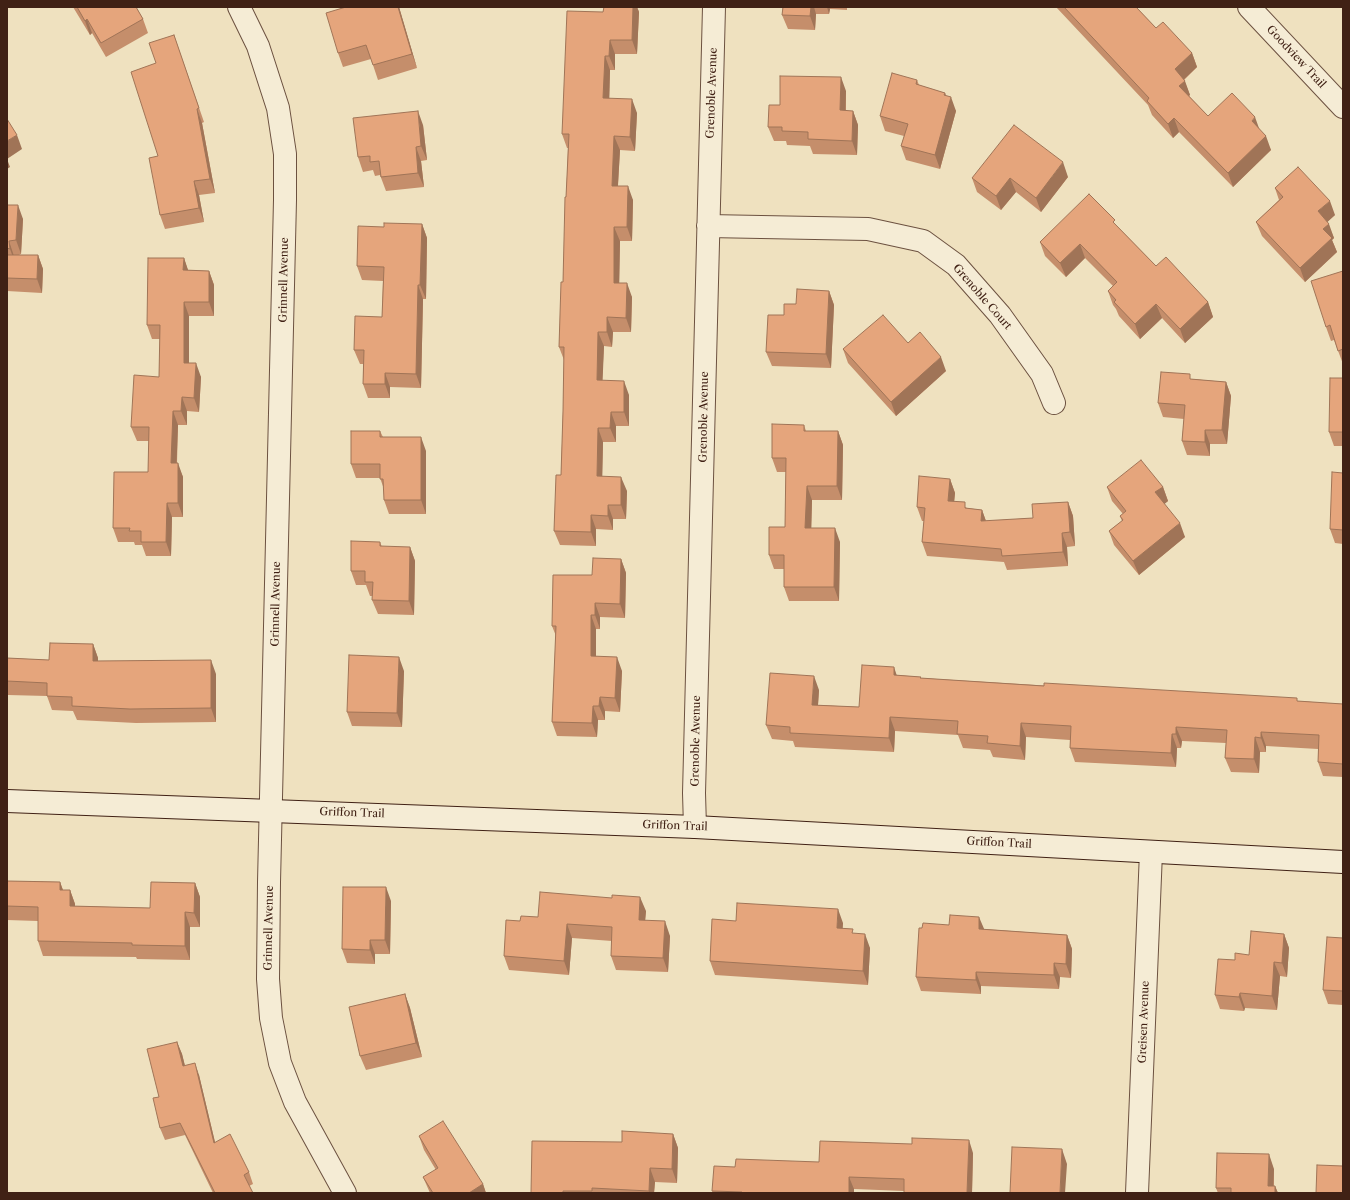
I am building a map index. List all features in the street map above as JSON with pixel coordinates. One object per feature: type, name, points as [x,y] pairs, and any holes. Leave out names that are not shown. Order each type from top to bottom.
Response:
[{"type":"street","name":"Grinnell Avenue","points":[[239,7],[258,46],[278,108],[285,154],[268,979],[271,1018],[280,1063],[295,1102],[345,1193]]},
{"type":"street","name":"Grenoble Avenue","points":[[695,827],[694,793],[714,7]]},
{"type":"street","name":"Goodview Trail","points":[[1249,7],[1343,107]]},
{"type":"street","name":"Grenoble Court","points":[[708,226],[868,229],[924,241],[956,265],[1000,315],[1042,374],[1054,404]]},
{"type":"street","name":"Griffon Trail","points":[[7,801],[695,827],[1343,862]]},
{"type":"street","name":"Greisen Avenue","points":[[1137,1193],[1151,852]]},
{"type":"building","points":[[77,7],[136,7],[143,19],[101,43],[87,19],[85,21]]},
{"type":"building","points":[[346,7],[398,7],[412,54],[373,65],[366,45],[338,53],[326,13]]},
{"type":"building","points":[[604,7],[633,7],[632,40],[610,40],[609,56],[605,56],[603,98],[632,99],[630,137],[614,136],[612,186],[628,186],[627,227],[614,227],[614,283],[627,283],[626,318],[607,317],[607,332],[598,332],[597,380],[624,381],[624,412],[611,412],[610,428],[598,428],[597,476],[621,477],[621,505],[608,505],[608,516],[591,515],[591,532],[554,531],[556,475],[561,475],[563,411],[564,347],[559,347],[569,134],[562,134],[567,11],[603,12]]},
{"type":"building","points":[[783,7],[811,7],[810,16],[782,15]]},
{"type":"building","points":[[1064,7],[1136,7],[1156,28],[1163,22],[1192,53],[1175,69],[1185,81],[1179,86],[1208,116],[1232,93],[1255,117],[1252,121],[1266,136],[1228,173],[1174,118],[1168,124],[1147,101],[1149,98]]},
{"type":"building","points":[[174,35],[199,108],[197,109],[210,179],[194,181],[199,208],[160,215],[149,158],[158,156],[131,72],[156,63],[149,43]]},
{"type":"building","points":[[892,73],[917,80],[916,84],[945,93],[944,95],[951,97],[935,155],[901,146],[908,124],[880,116]]},
{"type":"building","points":[[780,76],[841,77],[840,110],[853,111],[852,141],[808,139],[808,132],[782,131],[782,127],[768,127],[769,105],[780,105]]},
{"type":"building","points":[[418,111],[421,146],[416,147],[418,173],[381,177],[379,161],[370,162],[370,156],[358,157],[353,118]]},
{"type":"building","points":[[7,119],[17,135],[7,141]]},
{"type":"building","points":[[1014,125],[1063,162],[1036,198],[1010,178],[996,196],[972,178]]},
{"type":"building","points":[[1298,167],[1330,201],[1318,211],[1329,224],[1323,229],[1332,238],[1300,268],[1256,222],[1283,197],[1275,188]]},
{"type":"building","points":[[1089,194],[1115,220],[1113,222],[1156,266],[1166,257],[1208,302],[1180,329],[1156,304],[1135,324],[1114,302],[1116,300],[1108,291],[1117,282],[1080,244],[1060,263],[1040,242]]},
{"type":"building","points":[[7,205],[18,205],[16,240],[9,241],[10,249],[7,248]]},
{"type":"building","points":[[384,223],[422,224],[420,285],[418,285],[416,374],[385,373],[385,384],[363,384],[364,350],[354,350],[355,316],[382,317],[384,267],[357,266],[358,226],[384,227]]},
{"type":"building","points":[[7,255],[38,255],[37,279],[7,278]]},
{"type":"building","points":[[148,258],[184,258],[183,270],[209,271],[209,302],[184,302],[184,363],[196,363],[194,398],[182,397],[181,411],[173,411],[171,463],[178,463],[178,503],[167,503],[166,542],[141,542],[141,531],[129,531],[130,528],[113,528],[114,472],[148,472],[149,427],[131,427],[134,375],[159,377],[160,325],[147,325]]},
{"type":"building","points":[[1343,271],[1343,349],[1338,351],[1330,325],[1326,327],[1311,281]]},
{"type":"building","points":[[797,289],[829,291],[826,354],[766,352],[768,315],[784,315],[784,304],[796,304]]},
{"type":"building","points":[[883,315],[908,343],[920,332],[941,357],[891,402],[843,349]]},
{"type":"building","points":[[1161,372],[1190,374],[1190,379],[1226,382],[1222,430],[1205,430],[1205,442],[1182,441],[1185,405],[1158,403]]},
{"type":"building","points":[[1330,378],[1343,378],[1343,432],[1329,432]]},
{"type":"building","points":[[772,424],[804,425],[804,431],[838,431],[837,486],[807,486],[805,528],[835,528],[834,587],[784,587],[784,555],[769,555],[769,527],[785,527],[786,458],[772,458]]},
{"type":"building","points":[[351,431],[380,431],[380,437],[421,437],[421,500],[384,500],[383,479],[380,479],[380,464],[351,464]]},
{"type":"building","points":[[1141,460],[1163,487],[1155,492],[1180,523],[1133,561],[1109,531],[1123,520],[1120,516],[1126,511],[1107,487]]},
{"type":"building","points":[[1332,472],[1343,473],[1343,530],[1330,529]]},
{"type":"building","points":[[919,476],[950,479],[948,501],[965,502],[965,508],[982,510],[981,521],[1033,518],[1032,504],[1068,502],[1070,532],[1062,533],[1063,552],[1002,556],[1001,549],[922,542],[925,508],[917,507]]},
{"type":"building","points":[[351,541],[380,542],[380,546],[410,547],[409,601],[372,600],[373,582],[365,582],[365,571],[351,571]]},
{"type":"building","points":[[593,558],[621,559],[620,604],[595,603],[595,615],[591,615],[591,656],[617,657],[615,698],[600,697],[599,706],[593,706],[592,723],[552,722],[556,626],[552,626],[553,575],[592,575]]},
{"type":"building","points":[[50,643],[93,644],[93,661],[211,660],[211,708],[130,709],[72,706],[72,697],[47,696],[47,683],[7,681],[7,658],[49,660]]},
{"type":"building","points":[[349,655],[399,657],[397,713],[347,712]]},
{"type":"building","points":[[862,665],[894,667],[894,675],[921,677],[920,678],[1044,686],[1044,683],[1297,698],[1297,701],[1343,704],[1343,764],[1318,762],[1319,735],[1261,732],[1261,738],[1255,737],[1254,759],[1225,758],[1227,730],[1176,727],[1176,734],[1172,734],[1171,753],[1070,748],[1071,726],[1021,723],[1020,746],[987,743],[988,736],[957,734],[958,721],[890,717],[889,738],[790,733],[790,727],[766,725],[770,673],[814,676],[812,705],[859,707]]},
{"type":"building","points":[[7,881],[60,882],[60,890],[70,890],[70,906],[150,908],[151,882],[195,883],[194,913],[185,912],[185,946],[38,941],[38,907],[7,906]]},
{"type":"building","points":[[343,887],[386,887],[385,940],[370,940],[370,950],[342,949]]},
{"type":"building","points":[[540,892],[612,898],[612,895],[640,897],[639,920],[665,921],[663,958],[611,956],[612,927],[567,924],[564,961],[504,956],[506,920],[520,921],[521,916],[538,917]]},
{"type":"building","points":[[737,903],[838,909],[837,928],[853,929],[852,933],[865,934],[863,971],[710,961],[712,919],[736,921]]},
{"type":"building","points":[[950,915],[979,917],[979,929],[1067,935],[1066,964],[1054,963],[1054,975],[976,972],[976,980],[916,977],[919,928],[922,928],[923,923],[949,925]]},
{"type":"building","points":[[1251,931],[1284,934],[1282,963],[1274,962],[1272,996],[1240,993],[1239,997],[1215,995],[1218,959],[1235,960],[1235,953],[1249,955]]},
{"type":"building","points":[[1327,937],[1343,938],[1343,991],[1323,990]]},
{"type":"building","points":[[405,994],[416,1043],[360,1056],[349,1007]]},
{"type":"building","points":[[177,1042],[183,1066],[195,1063],[214,1143],[230,1134],[249,1172],[244,1175],[253,1193],[215,1193],[180,1123],[160,1128],[153,1098],[159,1097],[147,1049]]},
{"type":"building","points":[[443,1121],[483,1184],[469,1193],[433,1193],[423,1177],[438,1168],[419,1136]]},
{"type":"building","points":[[622,1131],[673,1134],[672,1169],[650,1168],[649,1191],[592,1188],[592,1191],[531,1193],[532,1141],[622,1142]]},
{"type":"building","points":[[912,1138],[969,1140],[967,1193],[904,1193],[904,1179],[849,1177],[849,1193],[742,1193],[712,1191],[714,1166],[735,1167],[736,1159],[819,1162],[820,1141],[912,1144]]},
{"type":"building","points":[[1012,1147],[1062,1149],[1060,1193],[1010,1193]]},
{"type":"building","points":[[1217,1153],[1269,1154],[1268,1186],[1275,1186],[1275,1193],[1231,1193],[1231,1188],[1216,1188]]},
{"type":"building","points":[[1317,1165],[1343,1166],[1343,1193],[1316,1193]]}]
